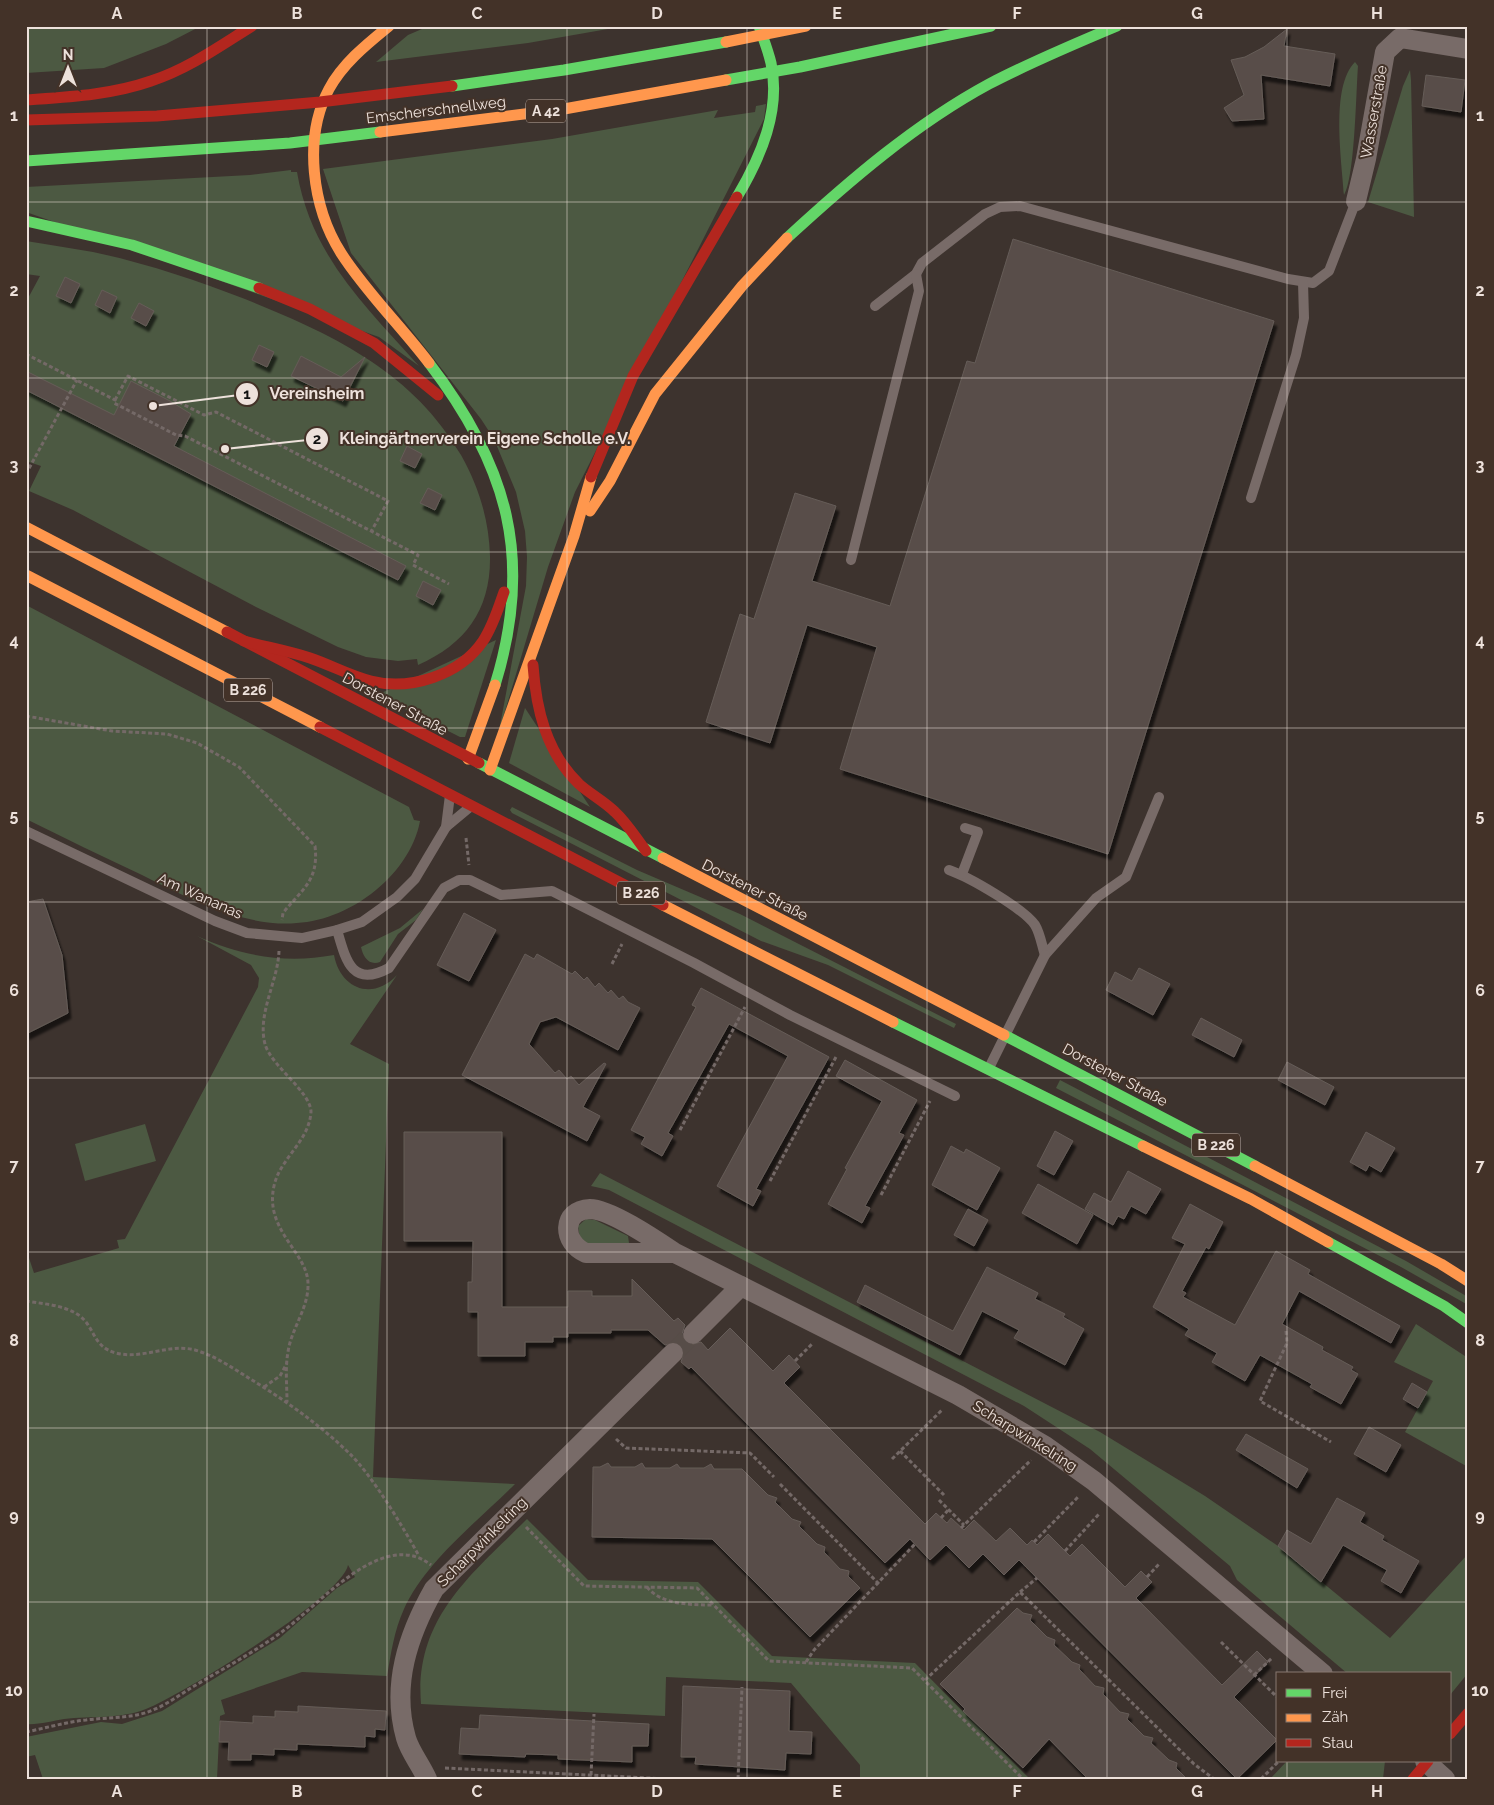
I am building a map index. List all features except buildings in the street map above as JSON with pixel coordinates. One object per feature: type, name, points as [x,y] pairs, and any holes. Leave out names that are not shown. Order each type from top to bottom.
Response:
[{"type":"main road","points":[[26,100],[75,97],[122,89],[169,74],[252,26]]},
{"type":"main road","points":[[389,26],[361,47],[341,71],[324,98],[316,118],[313,148],[317,190],[326,219],[341,252],[381,306],[440,378],[477,438],[495,476],[509,522],[513,606],[510,626],[481,727],[450,795]]},
{"type":"main road","points":[[488,774],[574,536],[592,474],[633,376],[670,309],[751,174],[763,145],[773,112],[774,86],[771,62],[759,26]]},
{"type":"main road","name":"A 42","points":[[26,120],[155,116],[349,100],[556,73],[806,26]]},
{"type":"main road","name":"Emscherschnellweg","points":[[26,161],[290,143],[564,109],[800,67],[991,26]]},
{"type":"main road","points":[[574,536],[610,481],[655,394],[696,340],[779,245],[819,208],[903,139],[988,85],[1053,53],[1117,26]]},
{"type":"main road","points":[[26,221],[132,245],[238,280],[310,309],[374,343],[439,396],[477,438]]},
{"type":"main road","name":"Dorstener Straße","points":[[26,528],[468,759],[488,774],[646,851],[1006,1035],[1441,1264],[1468,1281]]},
{"type":"main road","points":[[244,642],[312,659],[378,682],[398,684],[427,679],[455,667],[478,647],[494,620],[512,570]]},
{"type":"main road","name":"B 226","points":[[26,575],[810,981],[1251,1199],[1444,1306],[1468,1323]]},
{"type":"main road","points":[[532,655],[538,710],[542,727],[557,758],[580,785],[615,811],[646,851]]},
{"type":"main road","points":[[471,806],[479,792]]},
{"type":"main road","points":[[1452,1732],[1468,1713]]},
{"type":"main road","points":[[1413,1779],[1427,1762]]},
{"type":"street","name":"Wasserstraße","points":[[1356,201],[1366,159],[1385,52],[1400,38],[1468,49]]},
{"type":"street","name":"Scharpwinkelring","points":[[675,1253],[586,1253],[576,1249],[572,1244],[567,1231],[568,1224],[576,1213],[582,1210],[599,1211],[637,1229],[675,1253],[958,1395],[1046,1446],[1094,1481],[1321,1672]]},
{"type":"street","points":[[693,1334],[741,1286]]},
{"type":"street","name":"Scharpwinkelring","points":[[424,1773],[406,1740],[399,1704],[402,1672],[407,1648],[422,1610],[434,1589],[445,1576],[673,1353]]},
{"type":"street","points":[[1427,1762],[1445,1779]]},
{"type":"lane","points":[[875,306],[916,274],[922,263],[985,214],[1000,207],[1020,206],[1288,279],[1312,283],[1329,271],[1356,201]]},
{"type":"lane","points":[[851,560],[919,291],[916,274]]},
{"type":"lane","points":[[1251,498],[1296,355],[1304,318],[1303,282]]},
{"type":"lane","name":"Am Wananas","points":[[446,827],[450,795]]},
{"type":"lane","points":[[989,1068],[1045,955],[1096,898],[1126,877],[1159,797]]},
{"type":"lane","name":"Am Wananas","points":[[26,831],[215,921],[247,933],[302,938],[362,922],[397,897],[415,879],[446,827],[471,806]]},
{"type":"lane","points":[[962,874],[978,832],[965,828]]},
{"type":"lane","points":[[949,870],[962,874],[1008,902],[1034,925],[1045,955]]},
{"type":"lane","points":[[337,930],[345,959],[351,968],[363,975],[376,975],[389,968],[444,888],[460,880],[470,880],[502,894],[552,890],[752,994],[955,1096]]},
{"type":"path","points":[[26,354],[115,400],[114,402],[167,430],[185,436],[418,556],[413,565],[449,584]]},
{"type":"path","points":[[115,400],[128,376],[204,415],[216,412],[388,501],[371,532]]},
{"type":"path","points":[[26,474],[77,380]]},
{"type":"path","points":[[26,716],[112,732],[167,734],[197,743],[239,768],[315,846],[316,860],[313,876],[283,913],[279,960],[263,1028],[265,1046],[280,1069],[305,1098],[311,1110],[303,1139],[285,1163],[274,1185],[272,1206],[284,1236],[304,1268],[308,1283],[304,1307],[288,1352],[287,1402]]},
{"type":"path","points":[[466,838],[470,880]]},
{"type":"path","points":[[612,964],[629,930]]},
{"type":"path","points":[[680,1130],[752,994]]},
{"type":"path","points":[[770,1181],[844,1041]]},
{"type":"path","points":[[881,1195],[937,1087]]},
{"type":"path","points":[[26,1301],[68,1308],[82,1317],[98,1343],[115,1353],[135,1354],[174,1349],[193,1350],[217,1358],[287,1402],[350,1454],[372,1482],[419,1556],[445,1576]]},
{"type":"path","points":[[1286,1331],[1287,1343],[1260,1401],[1330,1442]]},
{"type":"path","points":[[264,1387],[280,1376],[288,1362]]},
{"type":"path","points":[[892,1459],[958,1395]]},
{"type":"path","points":[[600,1425],[626,1448],[750,1453],[774,1477]]},
{"type":"path","points":[[939,1500],[963,1527],[1046,1446]]},
{"type":"path","points":[[900,1451],[944,1495]]},
{"type":"path","points":[[1034,1542],[1094,1481]]},
{"type":"path","points":[[780,1484],[879,1584]]},
{"type":"path","points":[[1064,1551],[1114,1498]]},
{"type":"path","points":[[941,1518],[949,1509]]},
{"type":"path","points":[[511,1513],[584,1586],[697,1588],[769,1661],[912,1668],[1023,1779]]},
{"type":"path","points":[[806,1662],[814,1650],[879,1584],[915,1544]]},
{"type":"path","points":[[26,1732],[86,1720],[120,1718],[153,1710],[254,1651],[285,1629],[359,1568],[396,1555],[419,1556]]},
{"type":"path","points":[[925,1680],[1037,1578]]},
{"type":"path","points":[[647,1587],[652,1594],[669,1600],[695,1605],[714,1605]]},
{"type":"path","points":[[1020,1592],[1194,1764],[1214,1779]]},
{"type":"path","points":[[1221,1642],[1276,1696]]},
{"type":"path","points":[[1244,1675],[1249,1670]]},
{"type":"path","points":[[738,1779],[742,1687]]},
{"type":"path","points":[[590,1775],[594,1714]]},
{"type":"path","points":[[1261,1779],[1278,1762]]},
{"type":"path","points":[[424,1773],[590,1775],[669,1779]]},
{"type":"green space","points":[[26,26],[201,26],[166,44],[104,68],[26,73]]},
{"type":"green space","points":[[429,26],[625,26],[528,43],[376,62],[408,35]]},
{"type":"green space","points":[[1355,62],[1358,66],[1351,171],[1344,195],[1339,125],[1340,106],[1342,89],[1347,73]]},
{"type":"green space","points":[[1410,70],[1414,217],[1368,202],[1403,86]]},
{"type":"green space","points":[[766,104],[764,119],[575,492],[548,567],[499,731],[526,586],[527,557],[525,531],[516,492],[494,439],[481,419],[351,253],[323,169],[552,139],[718,110],[714,118],[755,112],[756,106]]},
{"type":"green space","points":[[291,170],[291,172],[297,172],[304,202],[314,229],[343,278],[379,322],[419,366],[379,337],[26,212],[26,187],[250,175]]},
{"type":"green space","points":[[26,241],[93,252],[132,261],[245,299],[309,326],[339,342],[394,378],[419,400],[441,426],[461,455],[478,492],[488,530],[490,556],[486,592],[480,608],[462,635],[450,647],[418,665],[417,659],[398,661],[366,657],[338,647],[256,607],[73,510],[29,491],[41,466],[29,462],[26,466],[26,302],[40,276],[26,274]]},
{"type":"green space","points":[[26,605],[409,807],[414,820],[420,821],[409,852],[380,887],[342,911],[313,921],[284,923],[256,920],[227,913],[199,902],[26,819]]},
{"type":"green space","points":[[496,640],[465,737],[460,737],[377,695]]},
{"type":"green space","points":[[525,708],[590,807],[509,763]]},
{"type":"green space","points":[[512,807],[637,870],[740,914],[956,1024],[954,1028],[828,965],[761,941],[512,813],[510,810]]},
{"type":"green space","points":[[423,909],[416,920],[398,934],[380,962],[373,963],[367,960],[361,947],[400,928]]},
{"type":"green space","points":[[197,936],[230,949],[264,956],[298,959],[334,955],[337,966],[343,976],[358,988],[377,988],[397,975],[350,1044],[389,1064],[373,1477],[515,1484],[454,1542],[425,1575],[413,1592],[404,1609],[393,1642],[387,1676],[302,1672],[221,1700],[225,1714],[220,1716],[217,1779],[43,1779],[35,1755],[26,1757],[26,1737],[101,1722],[122,1724],[162,1711],[280,1638],[337,1588],[355,1577],[348,1565],[339,1580],[291,1621],[224,1666],[146,1709],[116,1716],[64,1719],[26,1724],[26,1249],[34,1273],[119,1248],[117,1240],[125,1239],[258,987],[259,978],[251,965]]},
{"type":"green space","points":[[1060,1080],[1406,1261],[1468,1297],[1468,1305],[1401,1267],[1056,1088]]},
{"type":"green space","points":[[145,1124],[156,1161],[85,1181],[75,1144]]},
{"type":"green space","points":[[600,1173],[1100,1432],[1205,1496],[1278,1546],[1390,1638],[1468,1554],[1468,1673],[1452,1693],[1452,1672],[1346,1672],[1237,1580],[1230,1566],[1090,1449],[1024,1406],[609,1190],[591,1186]]},
{"type":"green space","points":[[586,1219],[595,1220],[628,1236],[629,1243],[588,1245],[580,1239],[578,1226]]},
{"type":"green space","points":[[1416,1324],[1468,1358],[1468,1467],[1405,1432],[1433,1381],[1394,1362]]},
{"type":"green space","points":[[527,1519],[588,1580],[698,1582],[772,1656],[915,1663],[1030,1779],[860,1779],[860,1765],[791,1683],[666,1677],[665,1716],[421,1704],[421,1674],[427,1647],[437,1622],[467,1579]]},
{"type":"green space","points":[[1286,1762],[1385,1762],[1383,1779],[1270,1779]]},
{"type":"tunnel","points":[[673,1353],[693,1334]]},
{"type":"traffic: fast","points":[[737,197],[754,166],[767,133],[771,116],[773,98],[771,63],[759,26]]},
{"type":"traffic: fast","points":[[726,80],[800,67],[991,26]]},
{"type":"traffic: fast","points":[[787,238],[859,175],[935,117],[989,84],[1069,46],[1117,26]]},
{"type":"traffic: fast","points":[[452,86],[564,70],[726,42]]},
{"type":"traffic: fast","points":[[26,161],[290,143],[380,132]]},
{"type":"traffic: fast","points":[[26,221],[132,245],[259,288]]},
{"type":"traffic: fast","points":[[429,363],[456,401],[478,439],[495,477],[506,515],[512,555],[512,596],[507,639],[495,685]]},
{"type":"traffic: fast","points":[[479,763],[663,858]]},
{"type":"traffic: fast","points":[[893,1022],[1143,1146]]},
{"type":"traffic: fast","points":[[1004,1035],[1255,1166]]},
{"type":"traffic: fast","points":[[1328,1242],[1444,1306],[1468,1323]]},
{"type":"traffic: slow","points":[[389,26],[348,62],[329,89],[321,108],[316,129],[314,172],[323,215],[341,253],[361,281],[429,363]]},
{"type":"traffic: slow","points":[[726,42],[806,26]]},
{"type":"traffic: slow","points":[[380,132],[564,109],[726,80]]},
{"type":"traffic: slow","points":[[590,511],[610,481],[655,394],[742,286],[787,238]]},
{"type":"traffic: slow","points":[[490,770],[574,536],[591,477]]},
{"type":"traffic: slow","points":[[26,527],[227,632]]},
{"type":"traffic: slow","points":[[26,575],[320,727]]},
{"type":"traffic: slow","points":[[468,759],[495,685]]},
{"type":"traffic: slow","points":[[663,858],[1004,1035]]},
{"type":"traffic: slow","points":[[663,905],[893,1022]]},
{"type":"traffic: slow","points":[[1143,1146],[1251,1199],[1328,1242]]},
{"type":"traffic: slow","points":[[1255,1166],[1441,1264],[1468,1281]]},
{"type":"traffic: jam","points":[[26,100],[105,92],[136,86],[191,64],[252,26]]},
{"type":"traffic: jam","points":[[26,120],[157,116],[320,102],[452,86]]},
{"type":"traffic: jam","points":[[591,477],[633,376],[737,197]]},
{"type":"traffic: jam","points":[[259,288],[310,309],[374,343],[438,395]]},
{"type":"traffic: jam","points":[[244,641],[310,658],[371,681],[386,684],[418,682],[448,671],[473,653],[490,629],[504,592]]},
{"type":"traffic: jam","points":[[227,632],[479,763]]},
{"type":"traffic: jam","points":[[533,665],[540,714],[558,758],[579,784],[619,816],[646,851]]},
{"type":"traffic: jam","points":[[320,727],[663,905]]},
{"type":"traffic: jam","points":[[1452,1732],[1468,1713]]},
{"type":"traffic: jam","points":[[1413,1779],[1427,1762]]},
{"type":"place","name":"Vereinsheim","points":[[153,406]]},
{"type":"place","name":"Kleingärtnerverein Eigene Scholle e.V.","points":[[225,449]]}]
